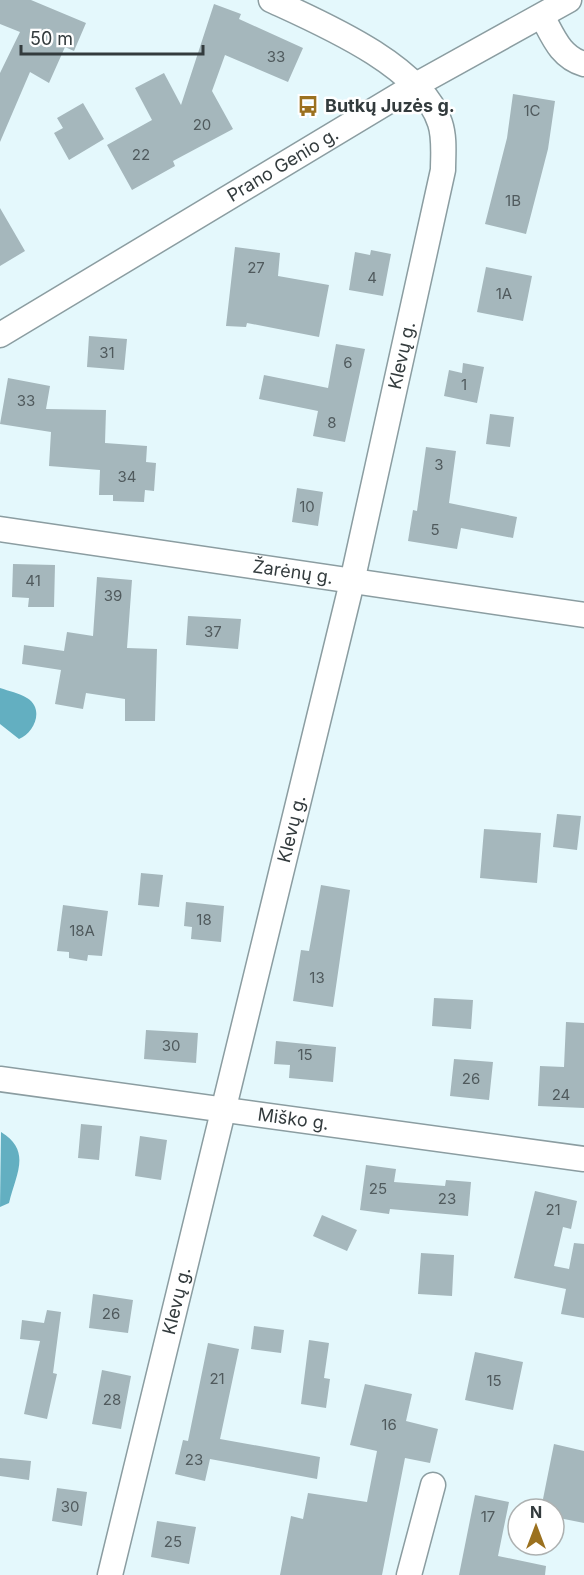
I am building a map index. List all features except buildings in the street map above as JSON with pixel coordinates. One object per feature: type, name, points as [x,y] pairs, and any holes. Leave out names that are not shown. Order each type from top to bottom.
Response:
[{"type":"street","points":[[271,0],[364,45],[414,86]]},
{"type":"street","name":"Prano Genio g.","points":[[0,335],[414,86],[569,0]]},
{"type":"street","points":[[542,16],[561,50],[574,61],[584,64]]},
{"type":"street","name":"Klevų g.","points":[[110,1575],[352,582],[443,170],[440,123],[430,105],[414,86]]},
{"type":"street","name":"Žarėnų g.","points":[[0,530],[584,615]]},
{"type":"street","name":"Miško g.","points":[[0,1079],[584,1159]]},
{"type":"street","points":[[409,1575],[433,1485]]},
{"type":"water","points":[[0,688],[27,698],[35,708],[33,726],[19,739],[0,724]]},
{"type":"water","points":[[1,1132],[11,1139],[16,1147],[19,1164],[9,1203],[0,1207]]},
{"type":"place","name":"Butkų Juzės g.","points":[[308,106]]}]
